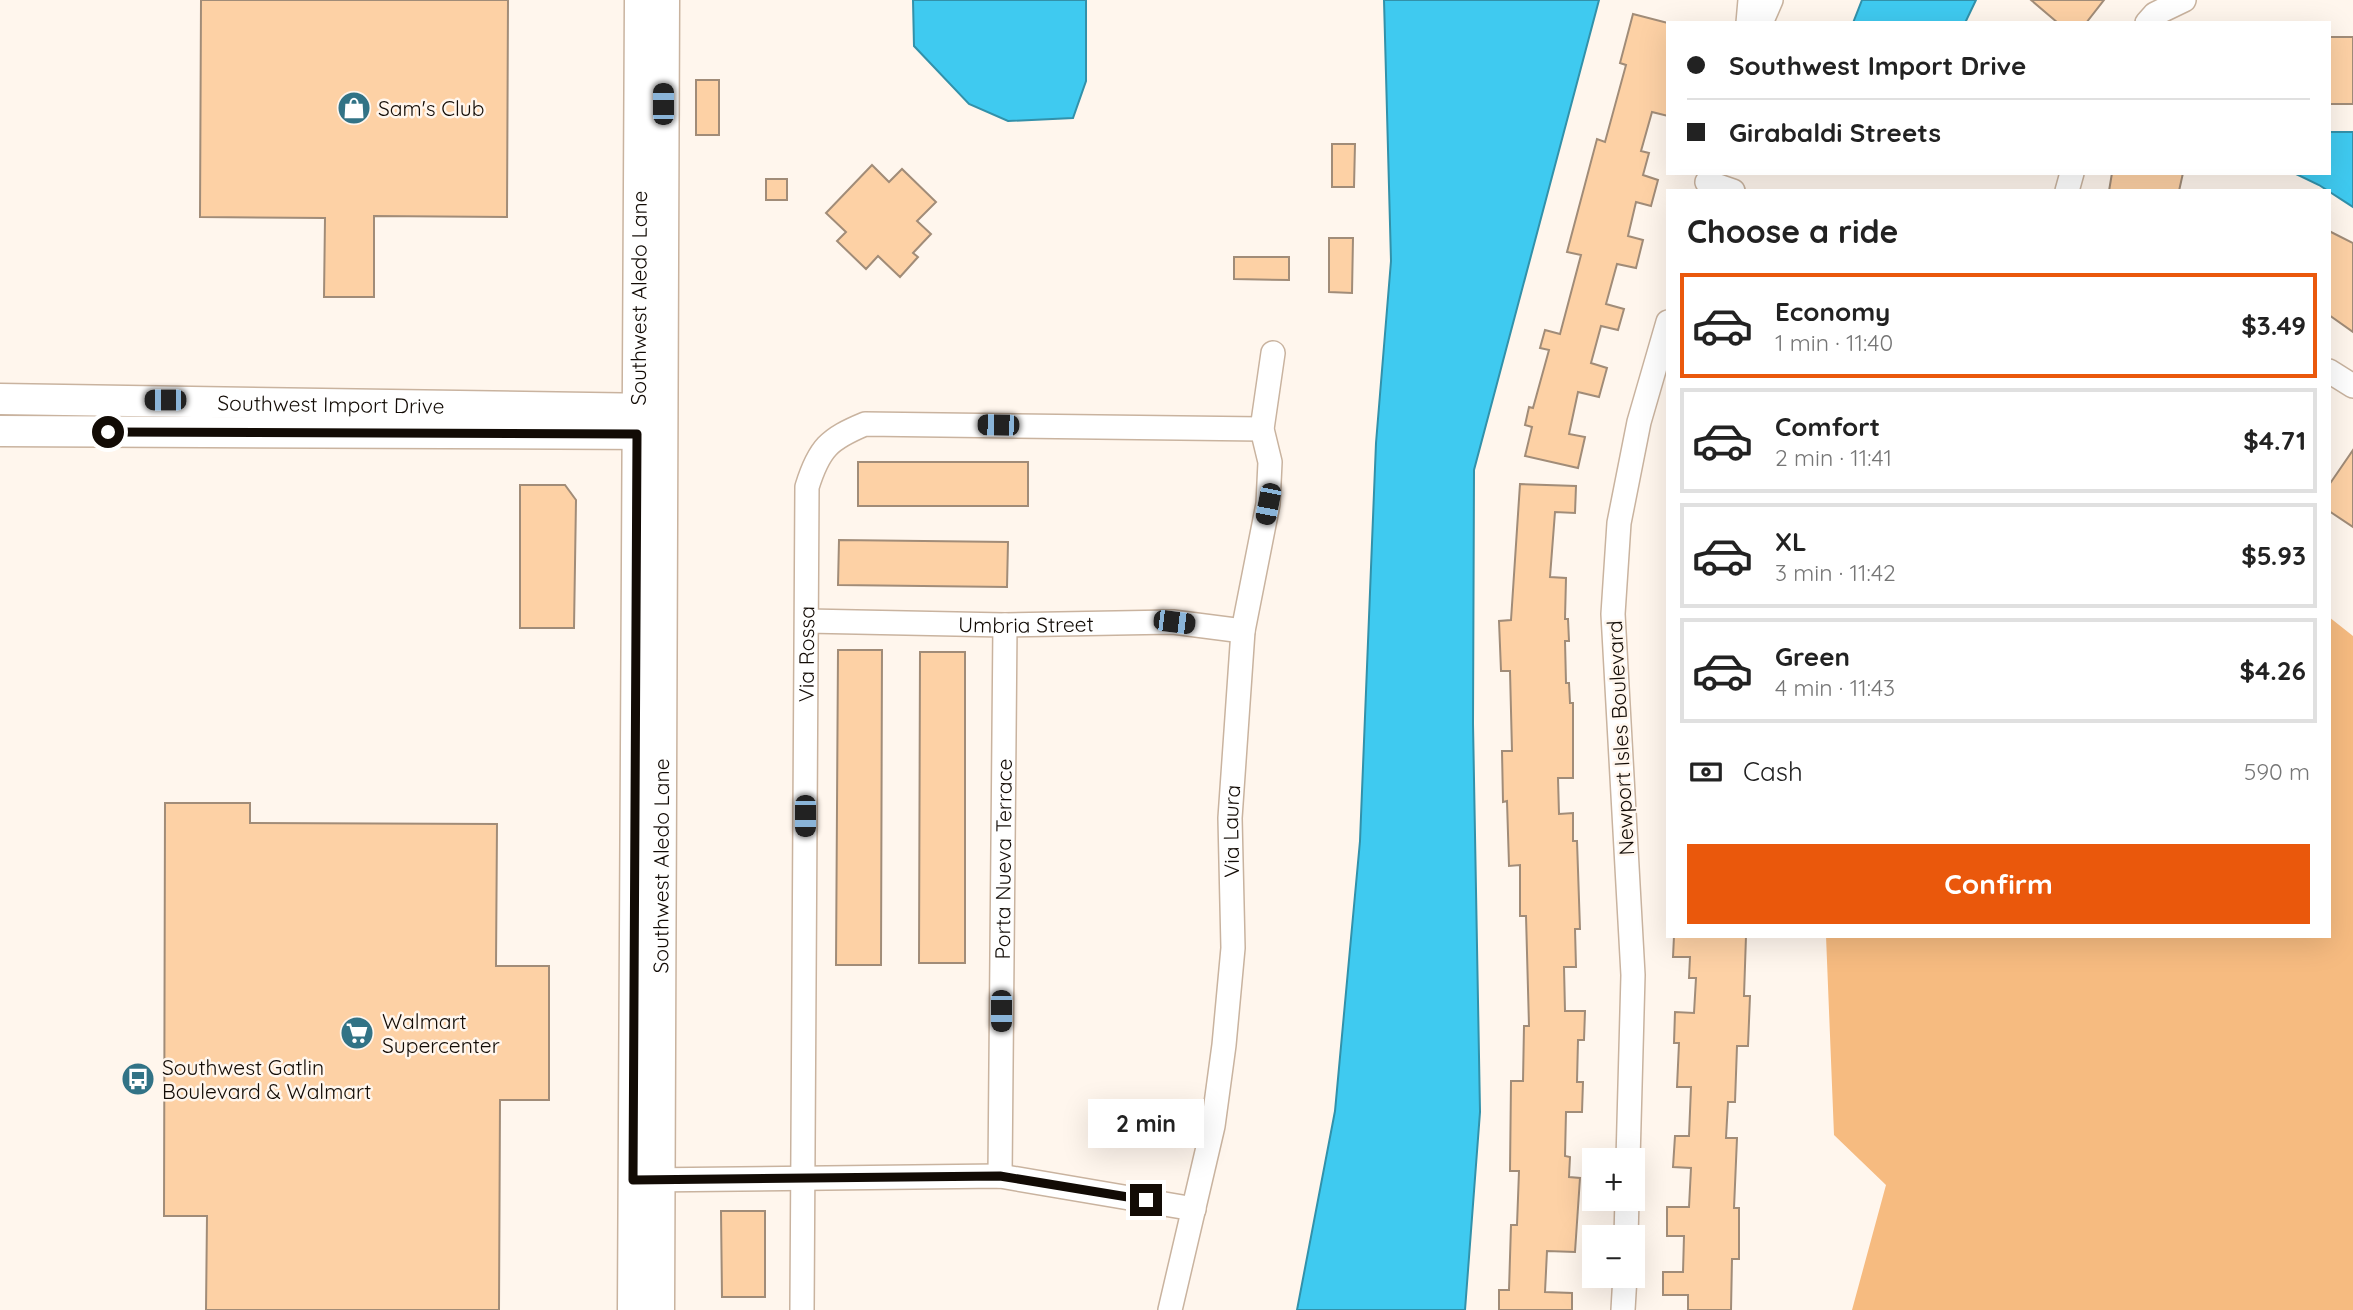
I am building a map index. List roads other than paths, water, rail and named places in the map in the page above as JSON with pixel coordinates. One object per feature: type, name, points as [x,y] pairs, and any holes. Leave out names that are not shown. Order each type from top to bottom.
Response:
[{"type":"street","name":"Southwest Aledo Lane","points":[[640,0],[650,421],[647,1180],[659,1310]]},
{"type":"street","name":"Southwest Aledo Lane","points":[[650,421],[664,0]]},
{"type":"street","points":[[1748,21],[1750,0]]},
{"type":"street","points":[[1762,21],[1771,0]]},
{"type":"street","points":[[2149,21],[2155,14],[2184,0]]},
{"type":"street","points":[[1707,182],[1727,189]]},
{"type":"street","name":"Newport Isles Boulevard","points":[[1628,1148],[1633,975],[1613,614],[1619,523],[1639,422],[1666,330]]},
{"type":"street","name":"Via Laura","points":[[1170,1310],[1213,1126],[1233,948],[1230,818],[1243,631],[1268,504],[1270,462],[1262,429],[1273,353]]},
{"type":"street","points":[[2331,372],[2353,386]]},
{"type":"street","name":"Southwest Import Drive","points":[[0,399],[650,421]]},
{"type":"street","name":"Southwest Import Drive","points":[[0,431],[650,421]]},
{"type":"street","name":"Via Rossa","points":[[802,1310],[807,487],[815,459],[835,437],[865,424],[1262,429]]},
{"type":"street","name":"Umbria Street","points":[[807,621],[1005,625],[1174,622],[1243,631]]},
{"type":"street","name":"Porta Nueva Terrace","points":[[1000,1176],[1005,625]]},
{"type":"street","points":[[647,1180],[1000,1176],[1194,1209]]},
{"type":"street","name":"Southwest Aledo Lane","points":[[633,1310],[647,1180]]},
{"type":"street","points":[[1623,1310],[1624,1288]]},
{"type":"water","points":[[913,0],[1086,0],[1086,81],[1073,118],[1008,121],[969,104],[914,46]]},
{"type":"water","points":[[1384,0],[1599,0],[1474,470],[1473,724],[1480,1112],[1465,1310],[1297,1310],[1335,1111],[1360,841],[1376,443],[1391,261]]},
{"type":"water","points":[[1862,0],[1976,0],[1966,21],[1854,21]]},
{"type":"water","points":[[2331,132],[2353,132],[2353,207],[2331,193],[2331,189],[2298,175],[2331,175]]},
{"type":"place","name":"Sam's Club","points":[[354,108]]},
{"type":"place","name":"Walmart Supercenter","points":[[357,1033]]},
{"type":"place","name":"Southwest Gatlin Boulevard & Walmart","points":[[138,1079]]}]
